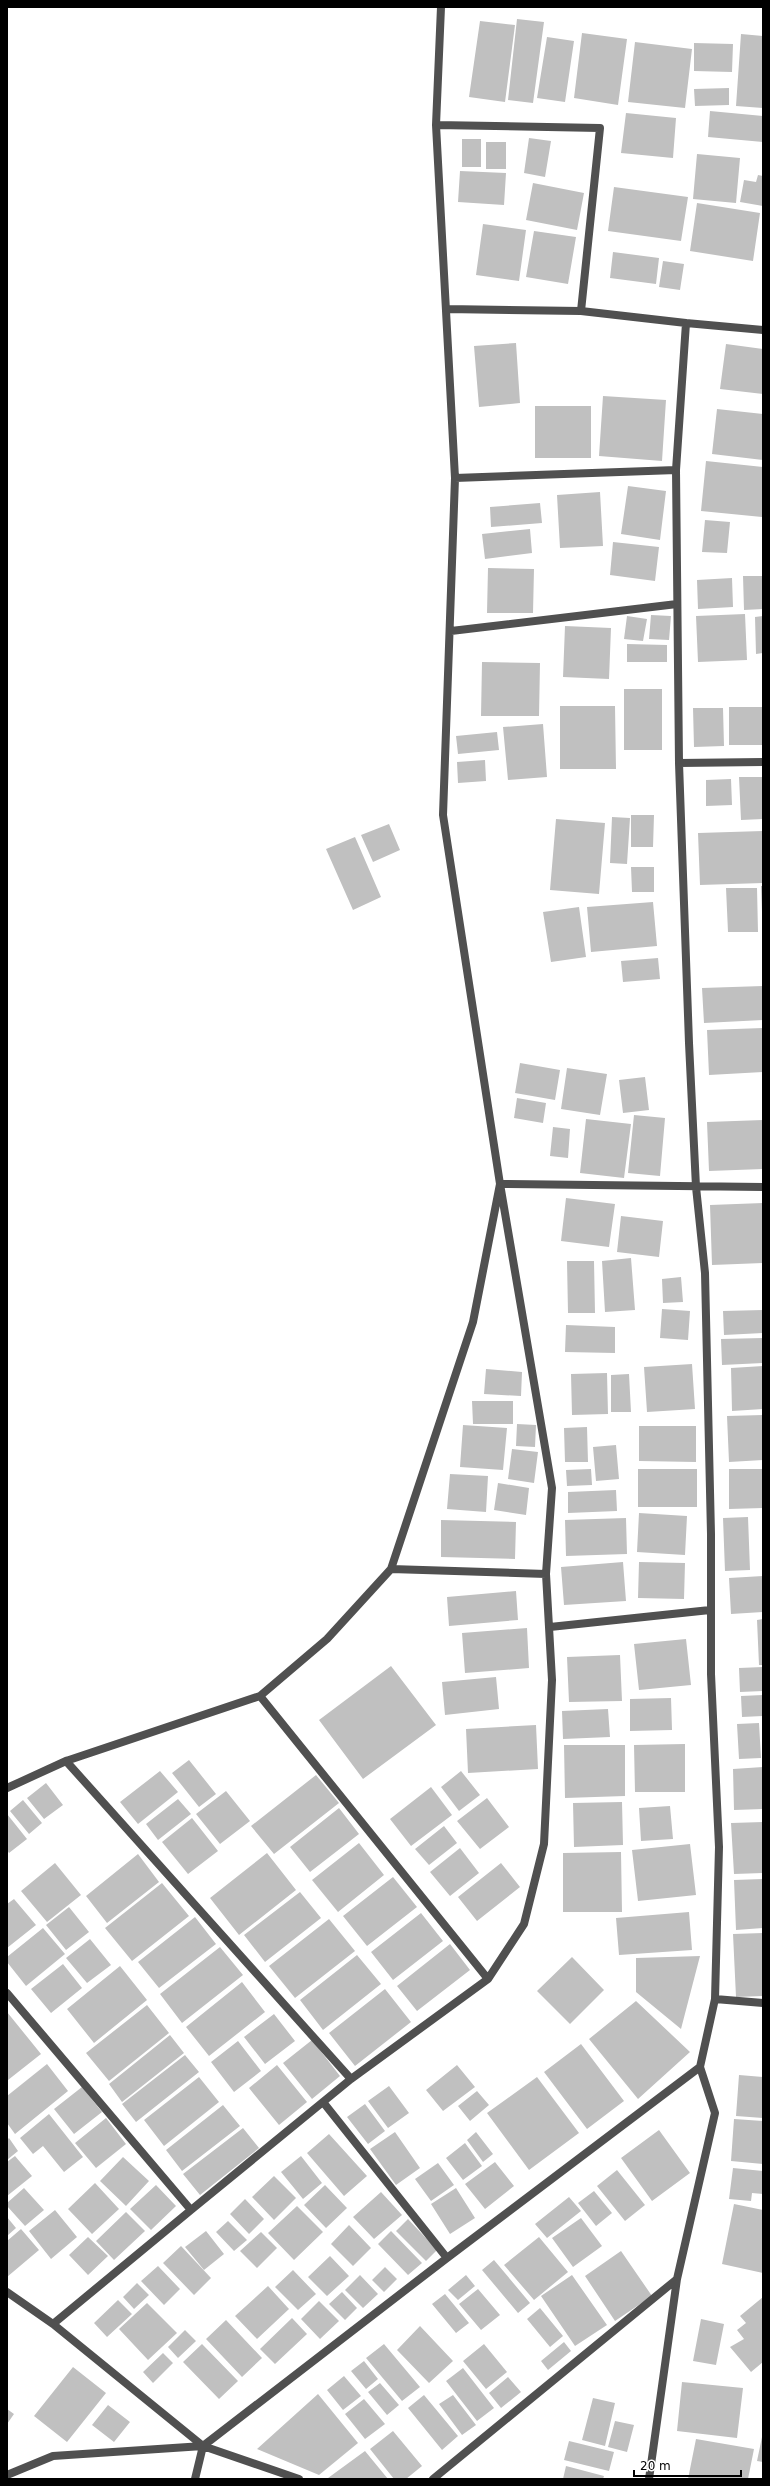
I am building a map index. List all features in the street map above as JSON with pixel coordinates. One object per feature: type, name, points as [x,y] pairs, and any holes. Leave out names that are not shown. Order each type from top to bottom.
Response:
[{"type":"street","points":[[53,2324],[351,2079],[488,1979],[524,1924],[544,1844],[552,1680],[546,1574],[552,1488],[500,1184],[443,815],[451,631],[455,478],[436,125],[440,7]]},
{"type":"street","points":[[436,125],[600,128],[581,311]]},
{"type":"street","points":[[446,309],[581,311],[763,330]]},
{"type":"street","points":[[650,2479],[677,2279],[715,2113],[700,2067],[715,1999],[719,1847],[711,1674],[711,1534],[705,1273],[696,1187],[689,1043],[679,763],[676,470],[686,323]]},
{"type":"street","points":[[455,478],[676,470]]},
{"type":"street","points":[[451,631],[677,604]]},
{"type":"street","points":[[679,763],[763,762]]},
{"type":"street","points":[[500,1184],[763,1187]]},
{"type":"street","points":[[7,1788],[66,1761],[260,1696],[327,1639],[391,1569],[473,1322],[500,1184]]},
{"type":"street","points":[[391,1569],[546,1574]]},
{"type":"street","points":[[550,1627],[710,1610]]},
{"type":"street","points":[[260,1696],[488,1979]]},
{"type":"street","points":[[66,1761],[351,2079]]},
{"type":"street","points":[[7,1993],[191,2210]]},
{"type":"street","points":[[715,1999],[763,2003]]},
{"type":"street","points":[[7,2476],[53,2456],[203,2446],[447,2258],[700,2067]]},
{"type":"street","points":[[323,2102],[447,2258]]},
{"type":"street","points":[[433,2479],[677,2279]]},
{"type":"street","points":[[7,2292],[53,2324],[203,2446],[299,2479]]},
{"type":"street","points":[[196,2479],[203,2446]]},
{"type":"building","points":[[517,19],[544,22],[533,103],[508,100]]},
{"type":"building","points":[[480,21],[515,25],[505,102],[469,97]]},
{"type":"building","points":[[582,33],[627,39],[618,105],[574,98]]},
{"type":"building","points":[[741,34],[763,36],[763,108],[736,106]]},
{"type":"building","points":[[547,37],[574,41],[565,102],[537,98]]},
{"type":"building","points":[[635,42],[692,49],[685,108],[628,102]]},
{"type":"building","points":[[694,43],[733,44],[732,72],[694,71]]},
{"type":"building","points":[[729,88],[729,105],[695,106],[694,89]]},
{"type":"building","points":[[710,111],[763,116],[763,142],[708,137]]},
{"type":"building","points":[[626,113],[676,118],[673,158],[621,153]]},
{"type":"building","points":[[529,138],[551,141],[545,177],[524,173]]},
{"type":"building","points":[[462,139],[481,139],[481,167],[462,167]]},
{"type":"building","points":[[486,142],[506,142],[506,169],[486,169]]},
{"type":"building","points":[[697,154],[740,158],[736,203],[693,199]]},
{"type":"building","points":[[460,171],[506,173],[504,205],[458,202]]},
{"type":"building","points":[[758,175],[763,176],[763,206],[740,202],[744,180],[756,182]]},
{"type":"building","points":[[533,183],[584,193],[577,230],[526,220]]},
{"type":"building","points":[[614,187],[688,197],[681,241],[608,231]]},
{"type":"building","points":[[697,203],[760,213],[753,261],[690,251]]},
{"type":"building","points":[[483,224],[526,230],[519,281],[476,275]]},
{"type":"building","points":[[534,231],[576,237],[568,284],[526,277]]},
{"type":"building","points":[[613,252],[659,258],[656,284],[610,278]]},
{"type":"building","points":[[663,261],[684,264],[680,290],[659,287]]},
{"type":"building","points":[[516,343],[520,403],[479,407],[474,346]]},
{"type":"building","points":[[726,344],[763,349],[763,394],[720,389]]},
{"type":"building","points":[[603,396],[666,400],[662,461],[599,456]]},
{"type":"building","points":[[535,406],[591,406],[591,458],[535,458]]},
{"type":"building","points":[[717,409],[763,414],[763,460],[712,454]]},
{"type":"building","points":[[706,461],[763,467],[762,517],[701,511]]},
{"type":"building","points":[[628,486],[666,491],[660,540],[621,534]]},
{"type":"building","points":[[600,492],[603,546],[560,548],[557,495]]},
{"type":"building","points":[[540,503],[542,523],[491,527],[490,507]]},
{"type":"building","points":[[705,520],[730,522],[727,553],[702,552]]},
{"type":"building","points":[[530,529],[532,553],[485,559],[482,534]]},
{"type":"building","points":[[613,542],[659,547],[655,581],[610,575]]},
{"type":"building","points":[[488,568],[534,569],[533,613],[487,613]]},
{"type":"building","points":[[743,576],[763,576],[763,609],[744,610]]},
{"type":"building","points":[[732,578],[733,607],[698,609],[697,580]]},
{"type":"building","points":[[745,614],[747,660],[698,662],[696,616]]},
{"type":"building","points":[[651,615],[671,616],[669,640],[649,639]]},
{"type":"building","points":[[627,616],[647,619],[643,641],[624,639]]},
{"type":"building","points":[[763,616],[763,653],[756,654],[755,617]]},
{"type":"building","points":[[565,626],[611,628],[609,679],[563,677]]},
{"type":"building","points":[[627,644],[667,645],[667,662],[627,662]]},
{"type":"building","points":[[482,662],[540,663],[539,716],[481,716]]},
{"type":"building","points":[[624,689],[662,689],[662,750],[624,750]]},
{"type":"building","points":[[560,706],[615,706],[616,769],[560,769]]},
{"type":"building","points":[[729,707],[763,707],[763,745],[729,745]]},
{"type":"building","points":[[693,708],[723,708],[724,746],[694,747]]},
{"type":"building","points":[[543,724],[547,777],[508,780],[503,727]]},
{"type":"building","points":[[497,732],[499,750],[458,754],[456,736]]},
{"type":"building","points":[[485,760],[486,781],[458,783],[457,762]]},
{"type":"building","points":[[739,777],[763,777],[763,819],[741,820]]},
{"type":"building","points":[[731,779],[732,805],[706,806],[706,780]]},
{"type":"building","points":[[631,815],[654,815],[653,847],[631,847]]},
{"type":"building","points":[[612,817],[630,818],[627,864],[610,863]]},
{"type":"building","points":[[556,819],[605,823],[599,894],[550,890]]},
{"type":"building","points":[[389,824],[400,850],[373,862],[361,835]]},
{"type":"building","points":[[763,831],[763,883],[700,885],[698,833]]},
{"type":"building","points":[[355,837],[381,897],[353,910],[326,849]]},
{"type":"building","points":[[631,867],[654,867],[654,892],[632,892]]},
{"type":"building","points":[[761,886],[763,886],[763,912],[762,912]]},
{"type":"building","points":[[726,888],[757,888],[758,932],[728,932]]},
{"type":"building","points":[[653,902],[657,946],[591,952],[587,907]]},
{"type":"building","points":[[579,907],[586,957],[551,962],[543,912]]},
{"type":"building","points":[[658,958],[660,979],[623,982],[621,961]]},
{"type":"building","points":[[763,986],[763,1020],[704,1023],[702,988]]},
{"type":"building","points":[[763,1028],[763,1072],[709,1075],[707,1030]]},
{"type":"building","points":[[520,1063],[560,1070],[555,1100],[515,1093]]},
{"type":"building","points":[[567,1068],[607,1074],[600,1115],[561,1109]]},
{"type":"building","points":[[645,1077],[649,1110],[623,1113],[619,1080]]},
{"type":"building","points":[[517,1098],[546,1103],[543,1123],[514,1118]]},
{"type":"building","points":[[634,1115],[665,1118],[660,1176],[628,1173]]},
{"type":"building","points":[[586,1119],[631,1124],[624,1178],[580,1173]]},
{"type":"building","points":[[763,1120],[763,1169],[709,1171],[707,1122]]},
{"type":"building","points":[[553,1127],[570,1129],[568,1158],[550,1156]]},
{"type":"building","points":[[566,1198],[615,1204],[609,1247],[561,1241]]},
{"type":"building","points":[[763,1203],[763,1263],[712,1265],[710,1205]]},
{"type":"building","points":[[621,1216],[663,1221],[659,1257],[617,1252]]},
{"type":"building","points":[[631,1258],[635,1310],[605,1312],[602,1261]]},
{"type":"building","points":[[567,1261],[594,1261],[595,1313],[568,1313]]},
{"type":"building","points":[[681,1277],[683,1302],[663,1303],[662,1279]]},
{"type":"building","points":[[662,1309],[690,1311],[688,1340],[660,1338]]},
{"type":"building","points":[[763,1310],[763,1333],[724,1335],[723,1311]]},
{"type":"building","points":[[566,1325],[615,1327],[615,1353],[565,1352]]},
{"type":"building","points":[[763,1338],[763,1363],[722,1365],[721,1339]]},
{"type":"building","points":[[692,1364],[695,1409],[647,1412],[644,1367]]},
{"type":"building","points":[[763,1366],[763,1409],[732,1411],[731,1368]]},
{"type":"building","points":[[486,1369],[522,1372],[521,1396],[484,1394]]},
{"type":"building","points":[[607,1373],[608,1414],[572,1415],[571,1374]]},
{"type":"building","points":[[629,1374],[631,1412],[611,1412],[611,1375]]},
{"type":"building","points":[[472,1401],[513,1401],[513,1424],[473,1424]]},
{"type":"building","points":[[763,1415],[763,1460],[729,1462],[727,1416]]},
{"type":"building","points":[[517,1424],[536,1425],[535,1447],[516,1446]]},
{"type":"building","points":[[463,1425],[507,1428],[503,1470],[460,1467]]},
{"type":"building","points":[[639,1426],[696,1426],[696,1462],[639,1461]]},
{"type":"building","points":[[587,1427],[588,1462],[565,1462],[564,1428]]},
{"type":"building","points":[[616,1445],[619,1479],[596,1481],[593,1447]]},
{"type":"building","points":[[512,1449],[538,1452],[534,1483],[508,1479]]},
{"type":"building","points":[[591,1469],[592,1485],[567,1486],[566,1470]]},
{"type":"building","points":[[638,1469],[697,1469],[697,1507],[638,1507]]},
{"type":"building","points":[[729,1469],[763,1469],[763,1508],[729,1509]]},
{"type":"building","points":[[450,1474],[488,1476],[486,1512],[447,1509]]},
{"type":"building","points":[[498,1483],[529,1488],[526,1515],[494,1510]]},
{"type":"building","points":[[616,1490],[617,1511],[568,1513],[568,1492]]},
{"type":"building","points":[[639,1513],[687,1516],[685,1555],[637,1552]]},
{"type":"building","points":[[748,1517],[750,1570],[725,1571],[723,1518]]},
{"type":"building","points":[[626,1518],[627,1554],[566,1556],[565,1520]]},
{"type":"building","points":[[441,1520],[516,1522],[515,1559],[441,1557]]},
{"type":"building","points":[[623,1562],[626,1601],[564,1605],[561,1567]]},
{"type":"building","points":[[639,1562],[685,1563],[684,1599],[638,1598]]},
{"type":"building","points":[[763,1576],[763,1612],[731,1614],[729,1578]]},
{"type":"building","points":[[516,1591],[518,1620],[449,1626],[447,1597]]},
{"type":"building","points":[[763,1619],[763,1665],[759,1665],[757,1620]]},
{"type":"building","points":[[527,1628],[529,1668],[465,1673],[462,1633]]},
{"type":"building","points":[[686,1639],[691,1685],[639,1690],[634,1644]]},
{"type":"building","points":[[620,1655],[622,1701],[569,1702],[567,1657]]},
{"type":"building","points":[[391,1666],[436,1725],[363,1779],[319,1720]]},
{"type":"building","points":[[763,1667],[763,1691],[740,1692],[739,1668]]},
{"type":"building","points":[[496,1677],[499,1709],[445,1715],[442,1682]]},
{"type":"building","points":[[763,1695],[763,1716],[742,1717],[741,1696]]},
{"type":"building","points":[[671,1698],[672,1730],[630,1731],[630,1699]]},
{"type":"building","points":[[608,1709],[610,1737],[563,1739],[562,1711]]},
{"type":"building","points":[[759,1723],[761,1758],[739,1759],[737,1724]]},
{"type":"building","points":[[536,1725],[538,1769],[468,1773],[466,1729]]},
{"type":"building","points":[[685,1744],[685,1792],[635,1792],[634,1745]]},
{"type":"building","points":[[564,1745],[625,1745],[625,1796],[565,1798]]},
{"type":"building","points":[[189,1760],[216,1794],[199,1807],[172,1773]]},
{"type":"building","points":[[763,1767],[763,1809],[734,1810],[733,1769]]},
{"type":"building","points":[[160,1771],[178,1792],[138,1824],[120,1802]]},
{"type":"building","points":[[461,1771],[480,1795],[459,1811],[441,1787]]},
{"type":"building","points":[[316,1775],[339,1803],[274,1854],[251,1826]]},
{"type":"building","points":[[46,1783],[63,1805],[44,1819],[27,1798]]},
{"type":"building","points":[[431,1787],[452,1815],[411,1846],[390,1819]]},
{"type":"building","points":[[226,1791],[250,1821],[220,1844],[196,1814]]},
{"type":"building","points":[[487,1798],[509,1827],[480,1849],[457,1821]]},
{"type":"building","points":[[178,1799],[191,1814],[158,1840],[146,1824]]},
{"type":"building","points":[[23,1800],[42,1823],[29,1834],[10,1811]]},
{"type":"building","points":[[622,1802],[623,1845],[574,1847],[573,1803]]},
{"type":"building","points":[[670,1806],[673,1839],[641,1841],[639,1808]]},
{"type":"building","points":[[339,1808],[359,1834],[310,1872],[290,1847]]},
{"type":"building","points":[[7,1814],[27,1839],[9,1853],[7,1850]]},
{"type":"building","points":[[192,1818],[218,1851],[188,1874],[162,1842]]},
{"type":"building","points":[[763,1822],[763,1873],[734,1874],[731,1823]]},
{"type":"building","points":[[444,1826],[457,1843],[429,1865],[415,1849]]},
{"type":"building","points":[[359,1843],[384,1875],[338,1912],[312,1880]]},
{"type":"building","points":[[690,1844],[696,1895],[638,1901],[632,1850]]},
{"type":"building","points":[[460,1848],[479,1873],[450,1896],[430,1872]]},
{"type":"building","points":[[621,1852],[622,1912],[563,1912],[563,1853]]},
{"type":"building","points":[[267,1853],[296,1890],[239,1935],[210,1898]]},
{"type":"building","points":[[138,1854],[159,1882],[107,1923],[86,1896]]},
{"type":"building","points":[[55,1863],[81,1895],[47,1922],[21,1891]]},
{"type":"building","points":[[501,1863],[520,1887],[477,1921],[458,1897]]},
{"type":"building","points":[[393,1877],[417,1907],[367,1946],[343,1916]]},
{"type":"building","points":[[763,1879],[763,1928],[736,1930],[734,1880]]},
{"type":"building","points":[[162,1883],[189,1916],[132,1961],[105,1928]]},
{"type":"building","points":[[300,1892],[321,1918],[265,1962],[244,1935]]},
{"type":"building","points":[[14,1899],[36,1925],[7,1948],[7,1904]]},
{"type":"building","points":[[69,1907],[89,1932],[66,1950],[46,1925]]},
{"type":"building","points":[[689,1912],[692,1950],[619,1955],[616,1918]]},
{"type":"building","points":[[421,1913],[443,1941],[393,1980],[371,1952]]},
{"type":"building","points":[[195,1917],[216,1944],[159,1988],[138,1962]]},
{"type":"building","points":[[329,1919],[355,1951],[295,1998],[269,1966]]},
{"type":"building","points":[[43,1928],[65,1954],[26,1986],[7,1962],[7,1957]]},
{"type":"building","points":[[763,1933],[763,1996],[736,1997],[733,1934]]},
{"type":"building","points":[[90,1939],[111,1965],[87,1983],[66,1958]]},
{"type":"building","points":[[450,1944],[470,1970],[417,2011],[397,1986]]},
{"type":"building","points":[[220,1947],[243,1975],[182,2023],[160,1994]]},
{"type":"building","points":[[357,1955],[381,1984],[323,2030],[300,2000]]},
{"type":"building","points":[[700,1956],[681,2029],[636,1992],[636,1958]]},
{"type":"building","points":[[572,1957],[604,1990],[570,2024],[537,1991]]},
{"type":"building","points":[[63,1964],[82,1988],[51,2013],[31,1989]]},
{"type":"building","points":[[120,1966],[147,2000],[94,2043],[67,2009]]},
{"type":"building","points":[[242,1982],[265,2012],[209,2056],[186,2027]]},
{"type":"building","points":[[385,1989],[411,2022],[355,2066],[329,2033]]},
{"type":"building","points":[[636,2001],[690,2052],[638,2099],[589,2039]]},
{"type":"building","points":[[147,2005],[169,2033],[109,2081],[86,2053]]},
{"type":"building","points":[[7,2012],[41,2054],[8,2080],[7,2078]]},
{"type":"building","points":[[274,2014],[295,2041],[265,2064],[244,2037]]},
{"type":"building","points":[[170,2035],[184,2053],[122,2102],[109,2084]]},
{"type":"building","points":[[312,2040],[340,2076],[312,2099],[283,2063]]},
{"type":"building","points":[[238,2041],[261,2071],[234,2092],[211,2062]]},
{"type":"building","points":[[581,2044],[624,2101],[587,2129],[544,2072]]},
{"type":"building","points":[[185,2055],[199,2072],[136,2122],[122,2104]]},
{"type":"building","points":[[47,2064],[68,2091],[15,2134],[7,2123],[7,2096]]},
{"type":"building","points":[[277,2065],[307,2102],[279,2125],[249,2088]]},
{"type":"building","points":[[457,2065],[475,2087],[443,2111],[426,2090]]},
{"type":"building","points":[[739,2075],[763,2077],[763,2118],[736,2116]]},
{"type":"building","points":[[199,2077],[219,2102],[164,2146],[144,2120]]},
{"type":"building","points":[[537,2077],[579,2133],[529,2170],[487,2113]]},
{"type":"building","points":[[389,2086],[409,2113],[388,2128],[368,2101]]},
{"type":"building","points":[[82,2087],[102,2112],[74,2134],[54,2109]]},
{"type":"building","points":[[477,2091],[489,2105],[470,2121],[458,2106]]},
{"type":"building","points":[[365,2104],[385,2131],[368,2144],[347,2117]]},
{"type":"building","points":[[223,2105],[240,2126],[182,2171],[166,2150]]},
{"type":"building","points":[[49,2114],[83,2157],[64,2172],[43,2146],[33,2154],[20,2138]]},
{"type":"building","points":[[106,2118],[126,2144],[96,2168],[75,2143]]},
{"type":"building","points":[[734,2119],[763,2121],[763,2164],[731,2161]]},
{"type":"building","points":[[243,2128],[259,2148],[200,2195],[183,2174]]},
{"type":"building","points":[[659,2130],[690,2173],[652,2201],[621,2158]]},
{"type":"building","points":[[395,2132],[420,2168],[396,2185],[370,2149]]},
{"type":"building","points":[[476,2132],[493,2154],[483,2162],[467,2140]]},
{"type":"building","points":[[329,2134],[367,2176],[344,2196],[307,2153]]},
{"type":"building","points":[[9,2138],[18,2151],[7,2160],[7,2140]]},
{"type":"building","points":[[465,2143],[482,2166],[463,2180],[446,2158]]},
{"type":"building","points":[[15,2156],[32,2176],[7,2196],[7,2162]]},
{"type":"building","points":[[301,2156],[322,2183],[303,2199],[281,2172]]},
{"type":"building","points":[[123,2157],[149,2181],[126,2206],[100,2181]]},
{"type":"building","points":[[495,2162],[514,2186],[485,2209],[465,2184]]},
{"type":"building","points":[[438,2163],[454,2185],[431,2201],[415,2179]]},
{"type":"building","points":[[733,2168],[763,2171],[763,2194],[752,2193],[751,2201],[729,2199]]},
{"type":"building","points":[[617,2170],[645,2205],[625,2221],[597,2186]]},
{"type":"building","points":[[274,2176],[296,2198],[274,2220],[252,2197]]},
{"type":"building","points":[[95,2183],[119,2209],[92,2234],[68,2209]]},
{"type":"building","points":[[156,2185],[176,2206],[151,2230],[130,2209]]},
{"type":"building","points":[[325,2185],[347,2208],[326,2228],[304,2205]]},
{"type":"building","points":[[24,2188],[44,2210],[25,2226],[7,2206],[7,2203]]},
{"type":"building","points":[[456,2188],[475,2218],[450,2234],[431,2204]]},
{"type":"building","points":[[594,2191],[612,2213],[596,2226],[578,2203]]},
{"type":"building","points":[[381,2192],[402,2215],[374,2239],[353,2217]]},
{"type":"building","points":[[569,2197],[581,2211],[547,2238],[535,2224]]},
{"type":"building","points":[[245,2199],[264,2219],[249,2234],[230,2214]]},
{"type":"building","points":[[734,2204],[763,2210],[763,2273],[722,2264]]},
{"type":"building","points":[[297,2206],[323,2232],[294,2260],[268,2233]]},
{"type":"building","points":[[55,2210],[77,2237],[51,2259],[29,2231]]},
{"type":"building","points":[[126,2212],[145,2231],[114,2260],[96,2241]]},
{"type":"building","points":[[7,2217],[16,2228],[7,2236]]},
{"type":"building","points":[[581,2218],[602,2246],[573,2267],[552,2238]]},
{"type":"building","points":[[408,2219],[437,2250],[426,2261],[396,2231]]},
{"type":"building","points":[[228,2221],[247,2240],[234,2251],[216,2232]]},
{"type":"building","points":[[349,2225],[371,2248],[353,2266],[331,2244]]},
{"type":"building","points":[[21,2229],[39,2250],[7,2277],[7,2241]]},
{"type":"building","points":[[206,2231],[224,2254],[204,2270],[185,2247]]},
{"type":"building","points":[[391,2231],[422,2263],[408,2275],[378,2244]]},
{"type":"building","points":[[261,2232],[277,2248],[257,2268],[240,2251]]},
{"type":"building","points":[[88,2237],[108,2256],[88,2275],[69,2255]]},
{"type":"building","points":[[539,2237],[568,2272],[534,2300],[504,2265]]},
{"type":"building","points":[[181,2246],[211,2278],[194,2295],[163,2263]]},
{"type":"building","points":[[621,2251],[652,2296],[615,2321],[585,2276]]},
{"type":"building","points":[[330,2256],[349,2276],[327,2296],[308,2277]]},
{"type":"building","points":[[494,2260],[530,2303],[518,2313],[482,2270]]},
{"type":"building","points":[[158,2266],[180,2289],[164,2305],[141,2281]]},
{"type":"building","points":[[385,2267],[397,2279],[384,2292],[372,2280]]},
{"type":"building","points":[[293,2270],[316,2294],[298,2310],[275,2287]]},
{"type":"building","points":[[360,2275],[378,2294],[363,2308],[345,2290]]},
{"type":"building","points":[[466,2275],[475,2286],[458,2300],[448,2290]]},
{"type":"building","points":[[572,2275],[607,2325],[575,2346],[541,2296]]},
{"type":"building","points":[[137,2283],[149,2295],[134,2309],[123,2297]]},
{"type":"building","points":[[268,2286],[289,2309],[257,2339],[235,2316]]},
{"type":"building","points":[[478,2289],[500,2315],[481,2330],[459,2304]]},
{"type":"building","points":[[342,2292],[357,2308],[345,2320],[329,2304]]},
{"type":"building","points":[[445,2294],[469,2323],[456,2333],[432,2304]]},
{"type":"building","points":[[763,2297],[763,2362],[751,2372],[730,2347],[744,2339],[737,2330],[746,2323],[740,2316]]},
{"type":"building","points":[[118,2300],[132,2314],[107,2337],[94,2323]]},
{"type":"building","points":[[319,2301],[339,2321],[320,2339],[301,2319]]},
{"type":"building","points":[[147,2303],[177,2333],[148,2360],[119,2329]]},
{"type":"building","points":[[540,2308],[563,2336],[550,2347],[527,2319]]},
{"type":"building","points":[[292,2318],[307,2334],[275,2364],[260,2349]]},
{"type":"building","points":[[701,2319],[724,2324],[716,2365],[693,2361]]},
{"type":"building","points":[[226,2320],[262,2358],[242,2377],[206,2339]]},
{"type":"building","points":[[420,2326],[453,2361],[429,2383],[397,2350]]},
{"type":"building","points":[[185,2330],[196,2341],[178,2358],[168,2347]]},
{"type":"building","points":[[564,2342],[571,2351],[548,2370],[541,2361]]},
{"type":"building","points":[[202,2344],[238,2381],[219,2399],[183,2362]]},
{"type":"building","points":[[384,2344],[420,2387],[402,2401],[366,2358]]},
{"type":"building","points":[[484,2344],[507,2372],[486,2389],[463,2361]]},
{"type":"building","points":[[163,2353],[173,2363],[153,2383],[143,2372]]},
{"type":"building","points":[[364,2361],[378,2379],[366,2389],[351,2371]]},
{"type":"building","points":[[73,2367],[106,2393],[67,2442],[34,2416]]},
{"type":"building","points":[[463,2368],[494,2408],[477,2421],[446,2381]]},
{"type":"building","points":[[344,2376],[361,2396],[343,2410],[327,2390]]},
{"type":"building","points":[[508,2377],[521,2392],[501,2408],[489,2393]]},
{"type":"building","points":[[682,2382],[743,2388],[737,2438],[677,2431]]},
{"type":"building","points":[[380,2383],[399,2405],[387,2415],[368,2392]]},
{"type":"building","points":[[318,2394],[358,2443],[319,2475],[257,2449]]},
{"type":"building","points":[[424,2395],[458,2436],[442,2450],[408,2408]]},
{"type":"building","points":[[453,2395],[476,2425],[462,2435],[439,2404]]},
{"type":"building","points":[[593,2398],[615,2403],[605,2446],[582,2440]]},
{"type":"building","points":[[364,2399],[385,2424],[365,2439],[345,2414]]},
{"type":"building","points":[[108,2405],[130,2422],[114,2442],[92,2425]]},
{"type":"building","points":[[7,2409],[14,2414],[7,2424]]},
{"type":"building","points":[[615,2421],[634,2425],[627,2452],[608,2447]]},
{"type":"building","points":[[393,2431],[422,2466],[406,2479],[394,2479],[370,2449]]},
{"type":"building","points":[[763,2437],[763,2462],[757,2461]]},
{"type":"building","points":[[696,2439],[754,2449],[748,2479],[688,2479]]},
{"type":"building","points":[[569,2441],[614,2452],[609,2471],[564,2460]]},
{"type":"building","points":[[365,2451],[388,2479],[328,2478]]},
{"type":"building","points":[[566,2466],[604,2476],[603,2479],[563,2479]]}]
